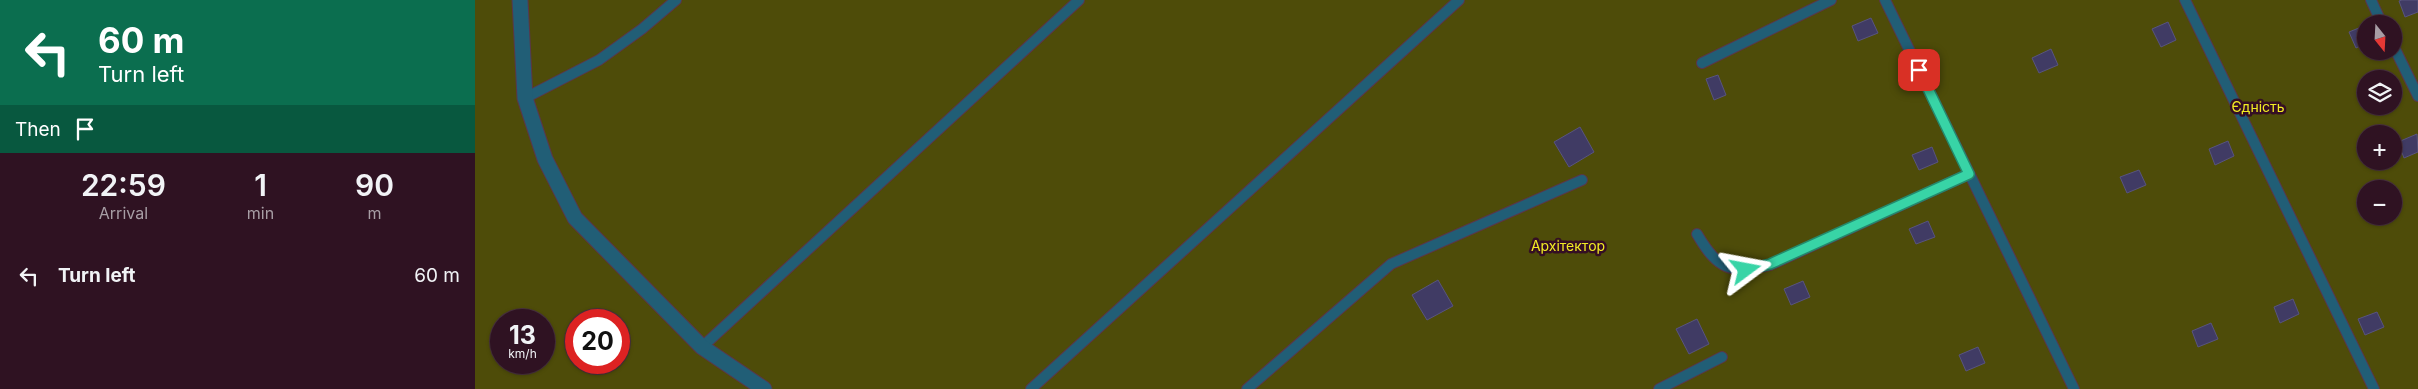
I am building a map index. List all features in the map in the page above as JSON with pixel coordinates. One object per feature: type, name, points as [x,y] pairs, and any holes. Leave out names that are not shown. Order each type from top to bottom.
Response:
[{"type":"street","points":[[520,0],[525,98],[545,159],[575,218],[702,347],[764,389]]},
{"type":"lane","points":[[525,98],[599,60],[642,29],[676,0]]},
{"type":"lane","points":[[702,347],[1079,0]]},
{"type":"lane","points":[[1031,389],[1459,0]]},
{"type":"lane","points":[[1703,64],[1831,0]]},
{"type":"lane","points":[[1885,0],[2074,389]]},
{"type":"lane","points":[[2185,0],[2374,389]]},
{"type":"lane","points":[[2371,0],[2378,15]]},
{"type":"lane","points":[[2400,60],[2418,96]]},
{"type":"lane","points":[[1697,234],[1710,256],[1727,267],[1746,270],[1770,264],[1969,174]]},
{"type":"lane","points":[[1247,389],[1391,264],[1581,180]]},
{"type":"lane","points":[[1659,389],[1722,357]]},
{"type":"green space","points":[[475,0],[2418,0],[2418,389],[475,389]]},
{"type":"building","points":[[2418,0],[2418,12],[2405,17],[2399,1]]},
{"type":"building","points":[[1871,18],[1878,33],[1858,41],[1852,26]]},
{"type":"building","points":[[2168,22],[2176,40],[2161,47],[2152,29]]},
{"type":"building","points":[[2357,29],[2356,48],[2349,32]]},
{"type":"building","points":[[2051,49],[2058,65],[2039,73],[2032,58]]},
{"type":"building","points":[[1718,75],[1726,95],[1714,100],[1706,79]]},
{"type":"building","points":[[1580,127],[1594,152],[1569,167],[1554,142]]},
{"type":"building","points":[[2417,134],[2418,152],[2404,158],[2402,140]]},
{"type":"building","points":[[2228,141],[2234,156],[2215,165],[2209,149]]},
{"type":"building","points":[[1932,147],[1938,162],[1919,170],[1912,155]]},
{"type":"building","points":[[2139,170],[2146,185],[2127,193],[2120,177]]},
{"type":"building","points":[[1928,221],[1935,237],[1916,244],[1909,229]]},
{"type":"building","points":[[1438,280],[1453,306],[1427,320],[1412,295]]},
{"type":"building","points":[[1803,281],[1810,297],[1791,305],[1784,289]]},
{"type":"building","points":[[2293,299],[2299,314],[2280,323],[2274,307]]},
{"type":"building","points":[[2377,312],[2384,327],[2365,335],[2358,319]]},
{"type":"building","points":[[1697,319],[1709,344],[1689,354],[1676,329]]},
{"type":"building","points":[[2211,323],[2218,339],[2198,347],[2192,331]]},
{"type":"building","points":[[1978,347],[1985,363],[1966,371],[1959,355]]},
{"type":"route","points":[[1746,270],[1770,264],[1969,174],[1919,70]]},
{"type":"park label","name":"Єдність","points":[[2258,107]]},
{"type":"park label","name":"Архітектор","points":[[1568,246]]}]
